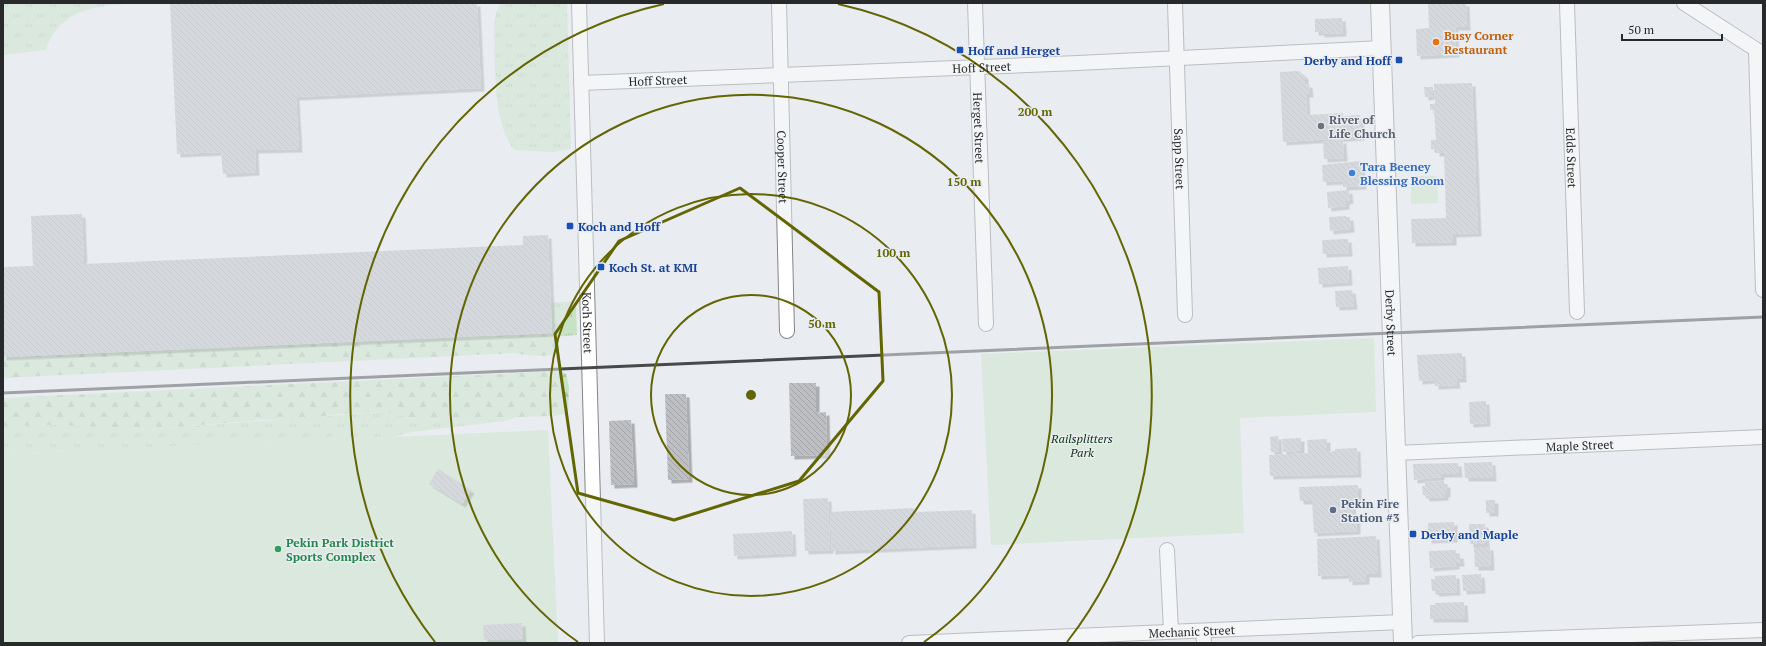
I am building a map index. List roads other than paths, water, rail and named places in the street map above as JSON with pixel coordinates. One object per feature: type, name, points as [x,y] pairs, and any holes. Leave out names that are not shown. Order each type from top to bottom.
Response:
[{"type":"main road","name":"Derby Street","points":[[1380,3],[1403,643]]},
{"type":"street","name":"Koch Street","points":[[579,3],[597,643]]},
{"type":"street","name":"Cooper Street","points":[[779,3],[787,330]]},
{"type":"street","name":"Herget Street","points":[[975,3],[986,324]]},
{"type":"street","name":"Sapp Street","points":[[1175,3],[1185,315]]},
{"type":"street","name":"Edds Street","points":[[1568,3],[1577,312]]},
{"type":"street","points":[[1684,3],[1760,52],[1763,290]]},
{"type":"street","name":"Hoff Street","points":[[581,83],[977,67],[1382,48]]},
{"type":"street","name":"Maple Street","points":[[1396,453],[1763,437]]},
{"type":"street","points":[[1167,550],[1171,631]]},
{"type":"street","name":"Mechanic Street","points":[[909,643],[1007,641],[1171,631],[1204,637],[1402,622]]},
{"type":"street","points":[[1418,643],[1763,630]]},
{"type":"railway","points":[[3,393],[1763,317]]},
{"type":"place","name":"Busy Corner Restaurant","points":[[1436,42]]},
{"type":"place","name":"Hoff and Herget","points":[[960,50]]},
{"type":"place","name":"Derby and Hoff","points":[[1399,60]]},
{"type":"place","name":"River of Life Church","points":[[1321,126]]},
{"type":"place","name":"Tara Beeney Blessing Room","points":[[1352,173]]},
{"type":"place","name":"Koch and Hoff","points":[[570,226]]},
{"type":"place","name":"Koch St. at KMI","points":[[601,267]]},
{"type":"place","name":"Pekin Fire Station #3","points":[[1333,510]]},
{"type":"place","name":"Derby and Maple","points":[[1413,534]]},
{"type":"place","name":"Pekin Park District Sports Complex","points":[[278,549]]},
{"type":"park label","name":"Railsplitters Park","points":[[1082,445]]}]
